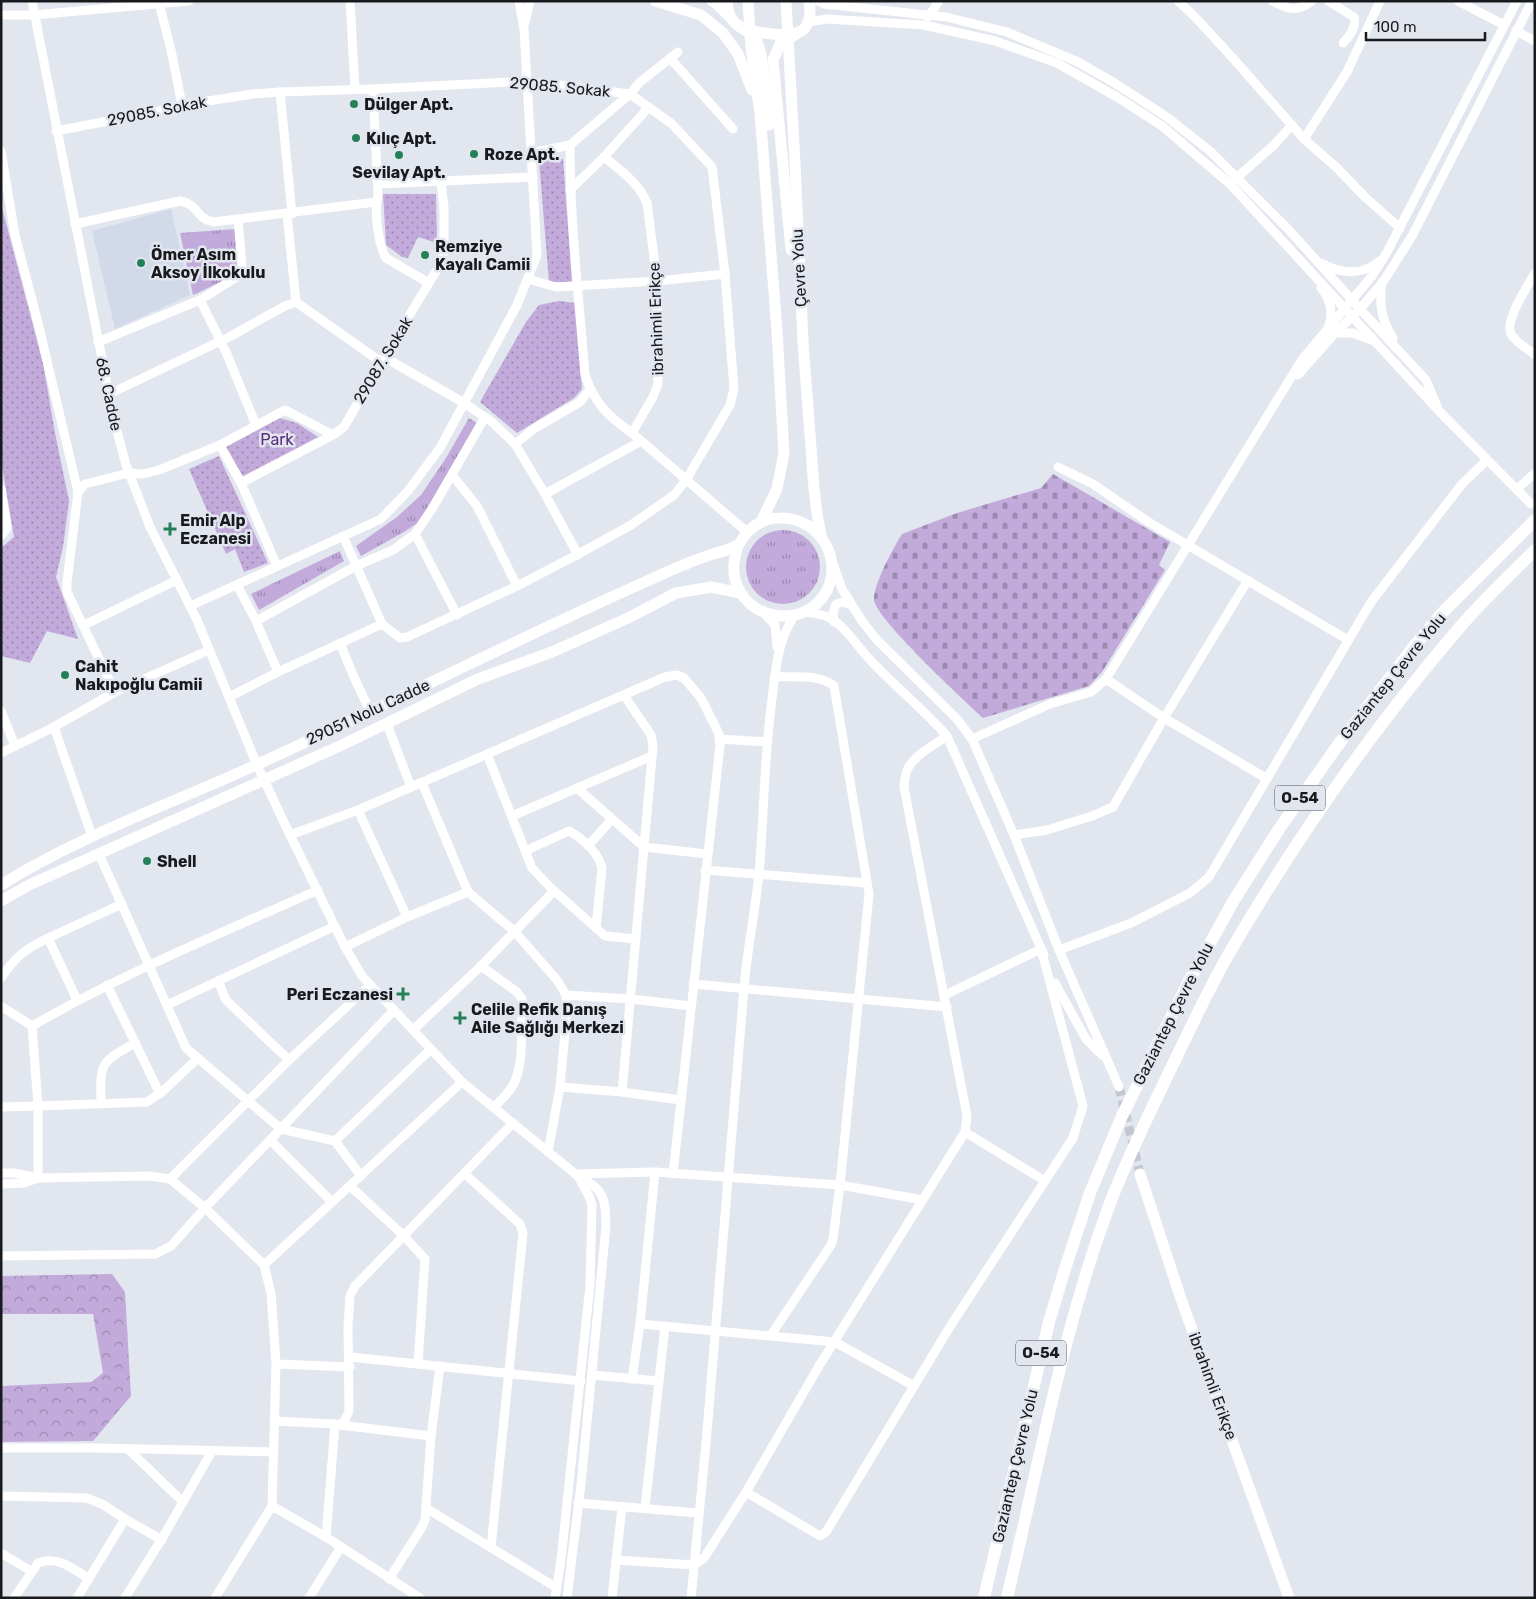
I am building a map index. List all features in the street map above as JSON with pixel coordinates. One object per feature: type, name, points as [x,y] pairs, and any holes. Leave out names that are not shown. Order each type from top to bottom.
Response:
[{"type":"highway","name":"Gaziantep Çevre Yolu","points":[[984,1598],[1049,1322],[1090,1193],[1122,1116],[1188,983],[1234,900],[1284,822],[1338,745],[1415,645],[1445,610],[1535,520]]},
{"type":"highway","name":"Gaziantep Çevre Yolu","points":[[1007,1598],[1058,1378],[1085,1280],[1112,1200],[1143,1124],[1208,993],[1230,951],[1255,911],[1320,809],[1354,761],[1462,625],[1535,550]]},
{"type":"main road","points":[[655,1],[701,15],[723,33],[738,54],[759,105]]},
{"type":"main road","points":[[712,1],[734,22],[755,37],[761,53],[766,90],[782,300],[777,338]]},
{"type":"main road","points":[[728,1],[728,11],[734,22],[759,32],[796,34]]},
{"type":"main road","name":"Çevre Yolu","points":[[748,1],[751,48],[759,105],[784,453],[777,489],[761,522]]},
{"type":"main road","name":"Çevre Yolu","points":[[786,1],[803,342],[814,488],[821,535]]},
{"type":"main road","points":[[807,386],[798,326],[773,60],[780,44],[804,28],[809,18],[809,1]]},
{"type":"main road","points":[[740,593],[734,578],[733,561],[738,546],[747,532],[761,522],[777,518],[793,518],[808,524],[821,535],[833,564],[832,578],[826,592],[816,604],[799,614],[780,617],[765,614]]},
{"type":"main road","name":"29051 Nolu Cadde","points":[[1,885],[20,873],[92,836],[257,765],[631,588],[706,556],[738,546]]},
{"type":"main road","name":"29051 Nolu Cadde","points":[[1,901],[29,885],[265,780],[478,679],[552,652],[628,618],[676,593],[711,586],[740,593],[751,605],[765,614]]},
{"type":"main road","name":"ibrahimli Erikçe","points":[[1140,1174],[1181,1299],[1289,1598]]},
{"type":"street","name":"68. Cadde","points":[[32,1],[114,420],[129,473],[150,527],[190,606],[257,765],[290,835],[345,947],[362,976],[462,1082],[576,1175],[595,1185],[605,1206],[606,1226],[592,1375],[567,1598]]},
{"type":"street","points":[[1,15],[34,15],[189,1]]},
{"type":"street","points":[[350,1],[356,88]]},
{"type":"street","points":[[190,606],[381,518],[408,491],[440,448],[517,305],[537,255],[524,29],[518,1]]},
{"type":"street","points":[[524,29],[530,1]]},
{"type":"street","points":[[818,1],[824,4],[929,14],[973,22],[1008,32],[1076,61],[1113,82],[1167,117],[1211,152],[1312,255],[1426,380],[1439,411]]},
{"type":"street","points":[[924,25],[929,14],[940,1]]},
{"type":"street","points":[[1178,1],[1231,56],[1304,139],[1336,167],[1365,198],[1400,228]]},
{"type":"street","points":[[1272,1],[1298,9],[1305,7],[1312,1]]},
{"type":"street","points":[[1328,1],[1354,17],[1354,27],[1343,43]]},
{"type":"street","points":[[1304,139],[1347,72],[1380,1]]},
{"type":"street","points":[[1458,1],[1504,25]]},
{"type":"street","points":[[972,739],[1050,704],[1092,692],[1106,679],[1289,384],[1306,366],[1345,308],[1372,276],[1386,254],[1517,1]]},
{"type":"street","points":[[1332,330],[1353,317],[1360,309],[1382,282],[1412,236],[1532,1]]},
{"type":"street","points":[[160,3],[172,50],[182,105]]},
{"type":"street","points":[[807,22],[827,19],[924,25],[995,41],[1057,63],[1117,97],[1162,126],[1230,184],[1439,411],[1531,504]]},
{"type":"street","points":[[1516,31],[1535,41]]},
{"type":"street","points":[[531,153],[570,146],[630,94],[639,83],[678,52]]},
{"type":"street","points":[[670,58],[733,129]]},
{"type":"street","name":"29085. Sokak","points":[[56,131],[182,105],[253,94],[527,81],[630,94],[672,124],[712,166],[725,274],[734,389],[730,405],[686,480],[674,495],[631,525],[517,586],[457,615],[407,637],[400,638],[382,624]]},
{"type":"street","points":[[373,89],[378,184],[376,202],[382,251],[386,258],[429,283]]},
{"type":"street","points":[[280,92],[296,302]]},
{"type":"street","points":[[570,190],[604,157],[649,107]]},
{"type":"street","points":[[1230,184],[1274,145],[1292,125]]},
{"type":"street","points":[[570,146],[570,190],[585,375],[590,389],[594,397],[614,420],[632,433],[747,532]]},
{"type":"street","points":[[1,152],[15,235],[78,492],[67,592],[115,692]]},
{"type":"street","name":"ibrahimli Erikçe","points":[[604,157],[627,176],[643,193],[647,203],[657,281],[658,384],[653,397],[632,433]]},
{"type":"street","points":[[378,184],[533,177]]},
{"type":"street","name":"29087. Sokak","points":[[241,483],[333,435],[344,427],[438,268],[444,251],[444,208],[441,181]]},
{"type":"street","points":[[75,224],[180,201],[195,207],[204,220],[213,222],[376,202]]},
{"type":"street","points":[[98,342],[200,300],[240,275],[242,266],[238,220]]},
{"type":"street","points":[[1292,251],[1294,257],[1327,297],[1331,312],[1332,330]]},
{"type":"street","points":[[1312,255],[1330,268],[1349,272],[1370,267],[1386,254]]},
{"type":"street","points":[[1535,272],[1512,316],[1509,328],[1512,336],[1535,355]]},
{"type":"street","points":[[528,279],[556,288],[725,274]]},
{"type":"street","points":[[1382,282],[1380,307],[1384,320],[1390,334],[1406,357]]},
{"type":"street","points":[[200,300],[221,341],[256,425]]},
{"type":"street","points":[[109,394],[221,341],[285,306],[296,302]]},
{"type":"street","points":[[296,302],[382,360],[464,403],[485,417],[515,444],[546,494],[578,554]]},
{"type":"street","points":[[1332,330],[1353,333],[1370,339],[1377,345]]},
{"type":"street","points":[[515,444],[535,428],[580,402],[590,389]]},
{"type":"street","points":[[78,492],[85,484],[129,473],[143,474],[159,470],[220,445],[285,410],[333,435]]},
{"type":"street","points":[[256,620],[356,566],[393,550],[415,534],[432,509],[485,417]]},
{"type":"street","points":[[546,494],[641,441]]},
{"type":"street","points":[[220,445],[241,483],[277,566]]},
{"type":"street","points":[[1059,950],[1131,923],[1190,893],[1209,877],[1371,602],[1462,484],[1487,460]]},
{"type":"street","points":[[1058,467],[1093,484],[1147,521],[1348,640]]},
{"type":"street","points":[[1517,489],[1535,473]]},
{"type":"street","points":[[452,475],[477,506],[517,586]]},
{"type":"street","points":[[1,489],[7,516],[7,528],[1,536]]},
{"type":"street","points":[[415,534],[457,615]]},
{"type":"street","points":[[229,698],[278,672],[382,624],[343,536]]},
{"type":"street","points":[[833,564],[842,589],[851,605],[877,640],[957,719],[972,739],[1014,835],[1059,950],[1119,1088]]},
{"type":"street","points":[[84,625],[177,580]]},
{"type":"street","points":[[1014,835],[1047,830],[1113,808],[1164,718],[1248,580]]},
{"type":"street","points":[[237,585],[256,620],[278,672]]},
{"type":"street","points":[[834,622],[833,613],[836,604],[843,602],[851,605]]},
{"type":"street","points":[[765,614],[774,625],[778,652]]},
{"type":"street","points":[[691,1598],[706,1443],[744,988],[759,875],[767,742],[778,652],[785,631],[799,614],[820,614],[844,630],[886,677],[935,722],[947,736],[1042,949],[1058,990],[1086,1039],[1104,1056]]},
{"type":"street","points":[[340,644],[352,675],[370,711]]},
{"type":"street","points":[[1,753],[54,727],[115,692],[209,650]]},
{"type":"street","points":[[290,835],[358,810],[665,677],[676,675],[684,678],[701,698],[719,734],[719,739],[673,1174]]},
{"type":"street","points":[[771,1335],[831,1245],[840,1185],[869,894],[834,686],[828,681],[799,676],[775,677]]},
{"type":"street","points":[[1106,679],[1164,718],[1266,778]]},
{"type":"street","points":[[622,1092],[653,746],[650,735],[624,695]]},
{"type":"street","points":[[1,711],[15,746]]},
{"type":"street","points":[[386,724],[411,787]]},
{"type":"street","points":[[54,727],[92,836]]},
{"type":"street","points":[[616,1560],[694,1565],[704,1558],[965,1132],[967,1116],[904,787],[906,770],[913,761],[947,736]]},
{"type":"street","points":[[719,739],[767,742]]},
{"type":"street","points":[[488,754],[532,868],[554,891],[605,936],[636,939]]},
{"type":"street","points":[[512,816],[652,756]]},
{"type":"street","points":[[422,783],[468,892],[514,931],[557,980],[566,995],[567,1010],[560,1087],[548,1152]]},
{"type":"street","points":[[577,788],[644,847],[707,854]]},
{"type":"street","points":[[358,810],[407,917]]},
{"type":"street","points":[[588,846],[612,819]]},
{"type":"street","points":[[525,851],[569,831],[582,840],[600,859],[602,868],[596,928]]},
{"type":"street","points":[[98,854],[186,1048],[281,1129],[335,1141],[360,1176]]},
{"type":"street","points":[[705,870],[867,883]]},
{"type":"street","points":[[32,1026],[77,1000],[149,964],[318,890]]},
{"type":"street","points":[[413,1030],[481,966],[554,891]]},
{"type":"street","points":[[345,947],[407,917],[468,892]]},
{"type":"street","points":[[1,978],[21,953],[48,938],[122,904]]},
{"type":"street","points":[[167,1005],[335,926]]},
{"type":"street","points":[[48,938],[77,1000]]},
{"type":"street","points":[[945,995],[1042,949]]},
{"type":"street","points":[[746,1492],[820,1536],[826,1532],[951,1325],[1073,1138],[1083,1106],[1042,949]]},
{"type":"street","points":[[481,966],[517,992],[522,999],[518,1073],[512,1088],[494,1107]]},
{"type":"street","points":[[218,981],[226,1000],[289,1060]]},
{"type":"street","points":[[693,984],[947,1007]]},
{"type":"street","points":[[107,985],[160,1094]]},
{"type":"street","points":[[170,1179],[289,1060],[370,985]]},
{"type":"street","points":[[566,995],[631,999],[691,1006]]},
{"type":"street","points":[[1,1006],[32,1026]]},
{"type":"street","points":[[1,1256],[155,1254],[171,1246],[394,1010]]},
{"type":"street","points":[[32,1026],[38,1106],[38,1178]]},
{"type":"street","points":[[101,1103],[100,1073],[105,1062],[135,1043]]},
{"type":"street","points":[[335,1141],[432,1049]]},
{"type":"street","points":[[1,1107],[147,1102],[160,1094],[198,1058]]},
{"type":"street","points":[[264,1265],[462,1082]]},
{"type":"street","points":[[560,1087],[622,1092],[681,1100]]},
{"type":"street","points":[[338,1424],[346,1420],[349,1411],[350,1357],[348,1326],[350,1296],[355,1286],[513,1123]]},
{"type":"street","points":[[965,1132],[1045,1180]]},
{"type":"street","points":[[270,1140],[332,1202]]},
{"type":"street","points":[[555,1598],[581,1381],[590,1285],[593,1214],[589,1196],[576,1175],[655,1172],[840,1185],[923,1200]]},
{"type":"street","points":[[632,1378],[640,1324],[655,1172]]},
{"type":"street","points":[[1,1174],[14,1173],[38,1178],[149,1176],[170,1179],[205,1208],[264,1265],[271,1293],[276,1364],[272,1506],[215,1598]]},
{"type":"street","points":[[465,1174],[520,1224],[523,1233],[491,1547]]},
{"type":"street","points":[[1,1184],[24,1182],[38,1178]]},
{"type":"street","points":[[350,1186],[404,1236],[425,1259],[418,1364]]},
{"type":"street","points":[[640,1324],[835,1342],[914,1386]]},
{"type":"street","points":[[645,1508],[664,1326]]},
{"type":"street","points":[[350,1357],[581,1381]]},
{"type":"street","points":[[276,1364],[350,1367]]},
{"type":"street","points":[[389,1579],[425,1520],[431,1436],[440,1366]]},
{"type":"street","points":[[592,1375],[658,1381]]},
{"type":"street","points":[[274,1421],[338,1424],[431,1436]]},
{"type":"street","points":[[326,1537],[338,1424]]},
{"type":"street","points":[[1,1448],[128,1448],[274,1452]]},
{"type":"street","points":[[128,1448],[183,1502]]},
{"type":"street","points":[[124,1598],[162,1540],[212,1450]]},
{"type":"street","points":[[1,1496],[87,1498],[104,1505],[162,1540]]},
{"type":"street","points":[[578,1503],[698,1513]]},
{"type":"street","points":[[272,1506],[326,1537],[389,1579],[405,1594],[420,1598]]},
{"type":"street","points":[[612,1598],[622,1507]]},
{"type":"street","points":[[426,1508],[557,1588]]},
{"type":"street","points":[[77,1598],[126,1519]]},
{"type":"street","points":[[309,1598],[341,1547]]},
{"type":"street","points":[[1,1554],[32,1572]]},
{"type":"street","points":[[14,1598],[38,1562],[43,1560],[65,1564],[89,1578]]},
{"type":"shaded area","name":"Ömer Asım Aksoy İlkokulu","points":[[171,209],[190,295],[115,329],[92,231]]},
{"type":"green space","points":[[563,159],[572,282],[549,282],[539,160]]},
{"type":"green space","points":[[383,194],[436,194],[437,243],[418,237],[408,258],[402,257],[386,245]]},
{"type":"green space","points":[[1,204],[43,363],[69,501],[63,547],[56,577],[78,639],[47,631],[30,663],[1,656],[1,548],[14,537],[1,460]]},
{"type":"green space","points":[[236,229],[237,274],[193,295],[180,233]]},
{"type":"green space","points":[[207,236],[214,274],[192,278],[185,241]]},
{"type":"green space","points":[[559,301],[575,303],[582,389],[574,398],[517,433],[480,402],[526,322],[539,305]]},
{"type":"green space","name":"Park","points":[[280,418],[297,423],[318,437],[243,476],[225,447]]},
{"type":"green space","points":[[469,418],[477,423],[419,522],[361,556],[356,546],[397,517],[421,495],[446,458]]},
{"type":"green space","points":[[219,456],[268,563],[244,572],[235,549],[226,554],[189,469]]},
{"type":"green space","points":[[1053,474],[1170,542],[1159,565],[1165,570],[1102,672],[1089,686],[983,718],[889,624],[878,610],[874,600],[877,585],[902,534],[957,513],[1041,488]]},
{"type":"green space","points":[[783,530],[797,533],[809,541],[817,553],[820,567],[817,581],[809,593],[797,601],[783,604],[769,601],[757,593],[749,581],[746,567],[749,553],[757,541],[769,533]]},
{"type":"green space","points":[[340,551],[344,561],[259,610],[251,594]]},
{"type":"green space","points":[[112,1274],[125,1292],[131,1396],[93,1441],[1,1442],[1,1386],[91,1382],[103,1373],[93,1314],[1,1314],[1,1276]]},
{"type":"tunnel","points":[[1119,1087],[1140,1174]]},
{"type":"place","name":"Dülger Apt.","points":[[354,104]]},
{"type":"place","name":"Kılıç Apt.","points":[[356,138]]},
{"type":"place","name":"Roze Apt.","points":[[474,154]]},
{"type":"place","name":"Sevilay Apt.","points":[[399,155]]},
{"type":"place","name":"Remziye Kayalı Camii","points":[[425,255]]},
{"type":"place","name":"Ömer Asım Aksoy İlkokulu","points":[[141,263]]},
{"type":"place","name":"Emir Alp Eczanesi","points":[[170,529]]},
{"type":"place","name":"Cahit Nakıpoğlu Camii","points":[[65,675]]},
{"type":"place","name":"Shell","points":[[147,861]]},
{"type":"place","name":"Peri Eczanesi","points":[[403,994]]},
{"type":"place","name":"Celile Refik Danış Aile Sağlığı Merkezi","points":[[460,1018]]}]
